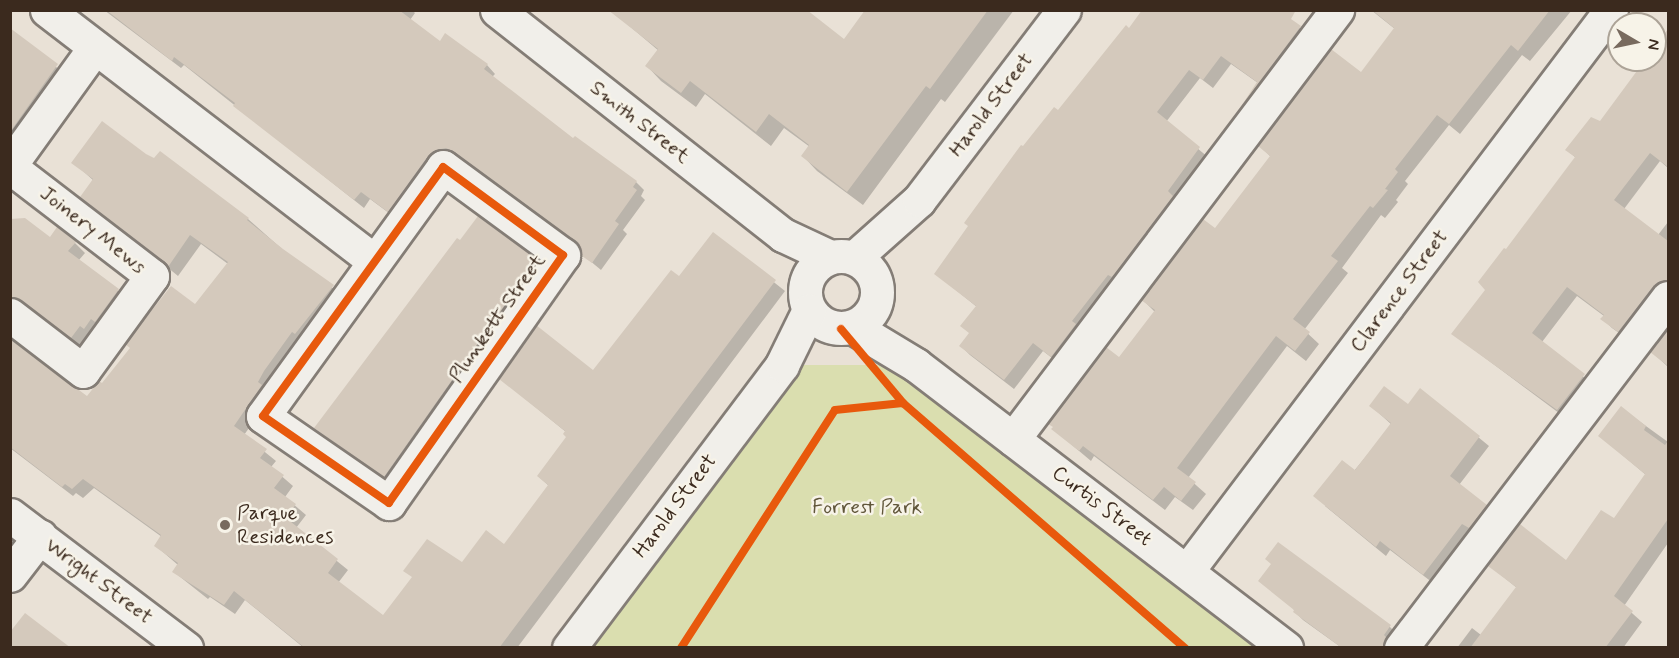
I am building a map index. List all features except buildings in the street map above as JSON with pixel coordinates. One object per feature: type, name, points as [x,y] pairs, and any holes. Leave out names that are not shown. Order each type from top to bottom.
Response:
[{"type":"street","points":[[47,10],[373,260]]},
{"type":"street","name":"Smith Street","points":[[497,10],[783,235],[842,258]]},
{"type":"street","name":"Harold Street","points":[[877,293],[919,200],[1064,10]]},
{"type":"street","points":[[1013,439],[1337,10]]},
{"type":"street","name":"Clarence Street","points":[[1187,571],[1611,10]]},
{"type":"street","name":"Joinery Mews","points":[[10,315],[83,371],[152,276],[10,166],[95,47]]},
{"type":"street","name":"Plunkett Street","points":[[442,167],[563,255],[389,503],[263,416],[373,260],[442,167]]},
{"type":"street","name":"Harold Street","points":[[842,258],[919,200]]},
{"type":"street","name":"Smith Street","points":[[783,235],[807,298]]},
{"type":"street","points":[[842,258],[870,269],[877,293],[869,316],[847,328],[823,324],[807,298],[814,268],[842,258]]},
{"type":"street","name":"Curtis Street","points":[[877,293],[916,365]]},
{"type":"street","name":"Harold Street","points":[[569,648],[782,365],[807,298]]},
{"type":"street","points":[[1401,648],[1668,298]]},
{"type":"street","name":"Harold Street","points":[[782,365],[847,328]]},
{"type":"street","name":"Curtis Street","points":[[847,328],[916,365],[1286,648]]},
{"type":"street","name":"Wright Street","points":[[10,515],[186,648]]},
{"type":"street","points":[[10,575],[40,536]]},
{"type":"green space","name":"Forrest Park","points":[[782,365],[916,365],[1286,648],[569,648]]},
{"type":"cycle path","points":[[443,167],[563,255],[389,503],[263,416],[443,167]]},
{"type":"cycle path","points":[[841,329],[903,403],[1185,648]]},
{"type":"cycle path","points":[[681,648],[835,410],[903,403]]},
{"type":"place","name":"Parque Residences","points":[[225,525]]}]
